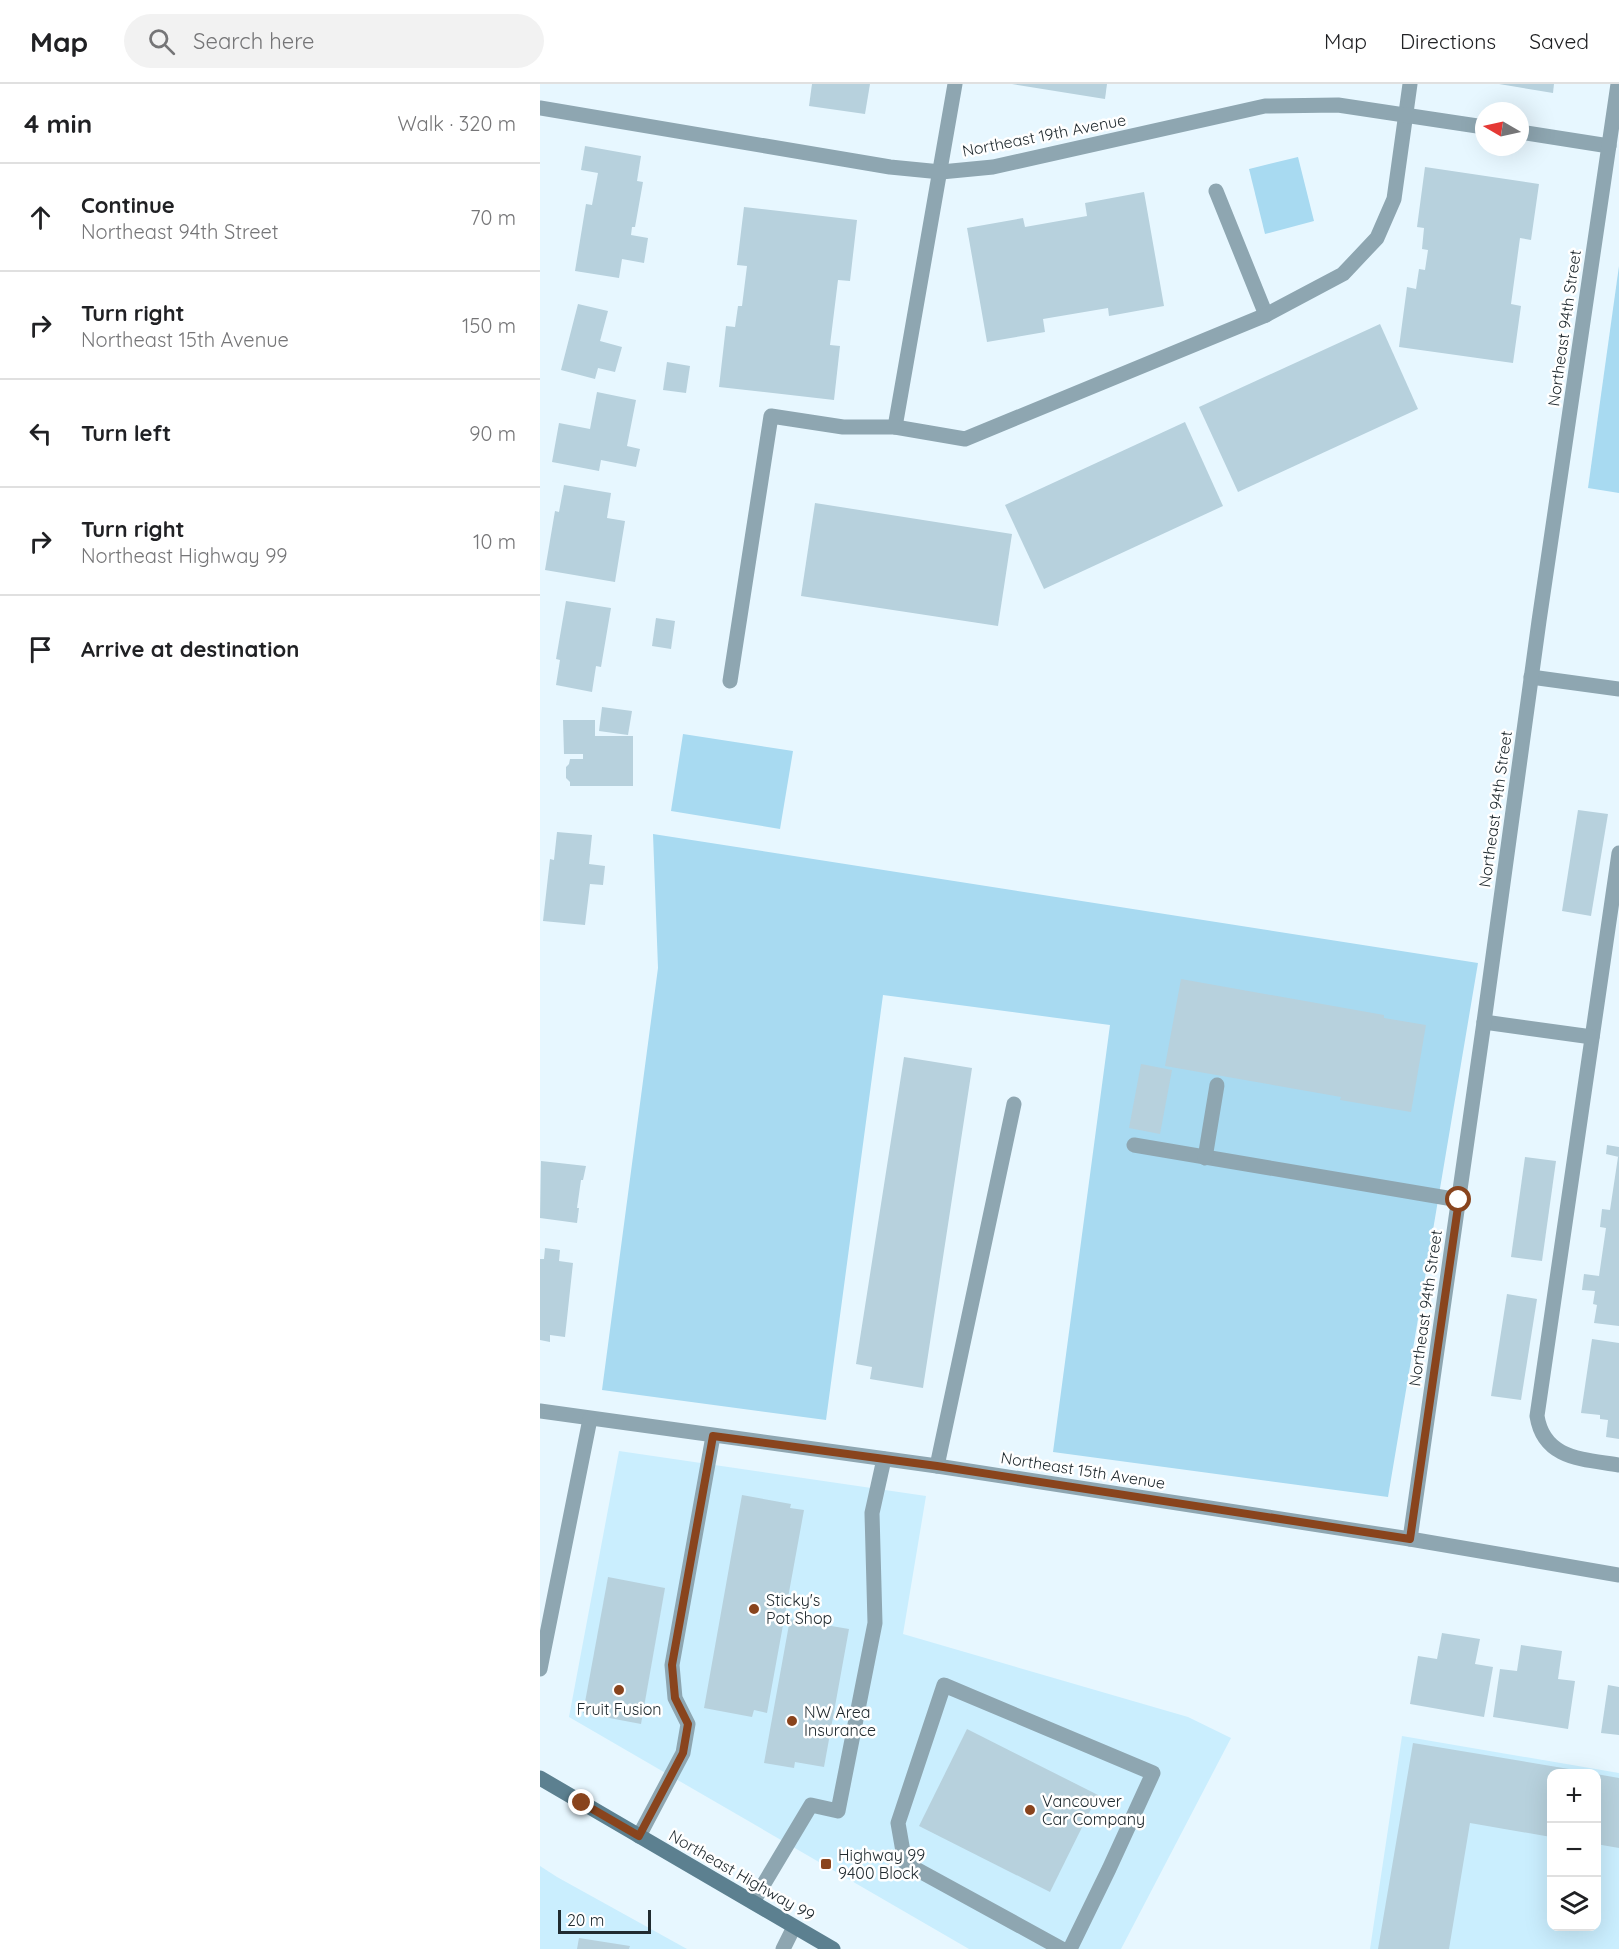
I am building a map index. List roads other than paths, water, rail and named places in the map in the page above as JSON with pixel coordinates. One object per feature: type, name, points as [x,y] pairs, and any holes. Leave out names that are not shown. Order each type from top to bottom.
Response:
[{"type":"main road","name":"Northeast Highway 99","points":[[540,1778],[833,1949]]},
{"type":"street","points":[[895,427],[955,84]]},
{"type":"street","points":[[730,681],[771,416],[843,427],[895,427],[964,439],[1266,315],[1343,274],[1377,238],[1394,199],[1410,84]]},
{"type":"street","name":"Northeast 94th Street","points":[[1410,1539],[1531,677],[1618,84]]},
{"type":"street","name":"Northeast 19th Avenue","points":[[540,108],[890,167],[941,172],[993,167],[1266,106],[1338,105],[1475,126]]},
{"type":"street","points":[[1529,133],[1609,146]]},
{"type":"street","points":[[1216,191],[1266,315]]},
{"type":"street","points":[[1531,677],[1619,689]]},
{"type":"street","points":[[1619,853],[1537,1416],[1543,1436],[1548,1443],[1562,1453],[1619,1465]]},
{"type":"street","points":[[1484,1022],[1592,1036]]},
{"type":"street","points":[[1205,1158],[1217,1084]]},
{"type":"street","points":[[937,1466],[1014,1104]]},
{"type":"street","points":[[1134,1145],[1459,1200]]},
{"type":"street","name":"Northeast 15th Avenue","points":[[540,1411],[937,1466],[1410,1539],[1619,1575]]},
{"type":"street","points":[[540,1669],[590,1419]]},
{"type":"street","points":[[639,1836],[683,1753],[688,1724],[675,1698],[672,1665],[713,1436]]},
{"type":"street","points":[[753,1902],[811,1805],[838,1811],[875,1623],[872,1513],[884,1459]]},
{"type":"street","points":[[1062,1949],[905,1863],[898,1822],[944,1685],[1153,1773],[1070,1949]]},
{"type":"street","points":[[783,1949],[794,1927]]},
{"type":"place","name":"Sticky's Pot Shop","points":[[754,1609]]},
{"type":"place","name":"Fruit Fusion","points":[[619,1690]]},
{"type":"place","name":"NW Area Insurance","points":[[792,1721]]},
{"type":"place","name":"Vancouver Car Company","points":[[1030,1810]]},
{"type":"place","name":"Highway 99 9400 Block","points":[[826,1864]]}]
